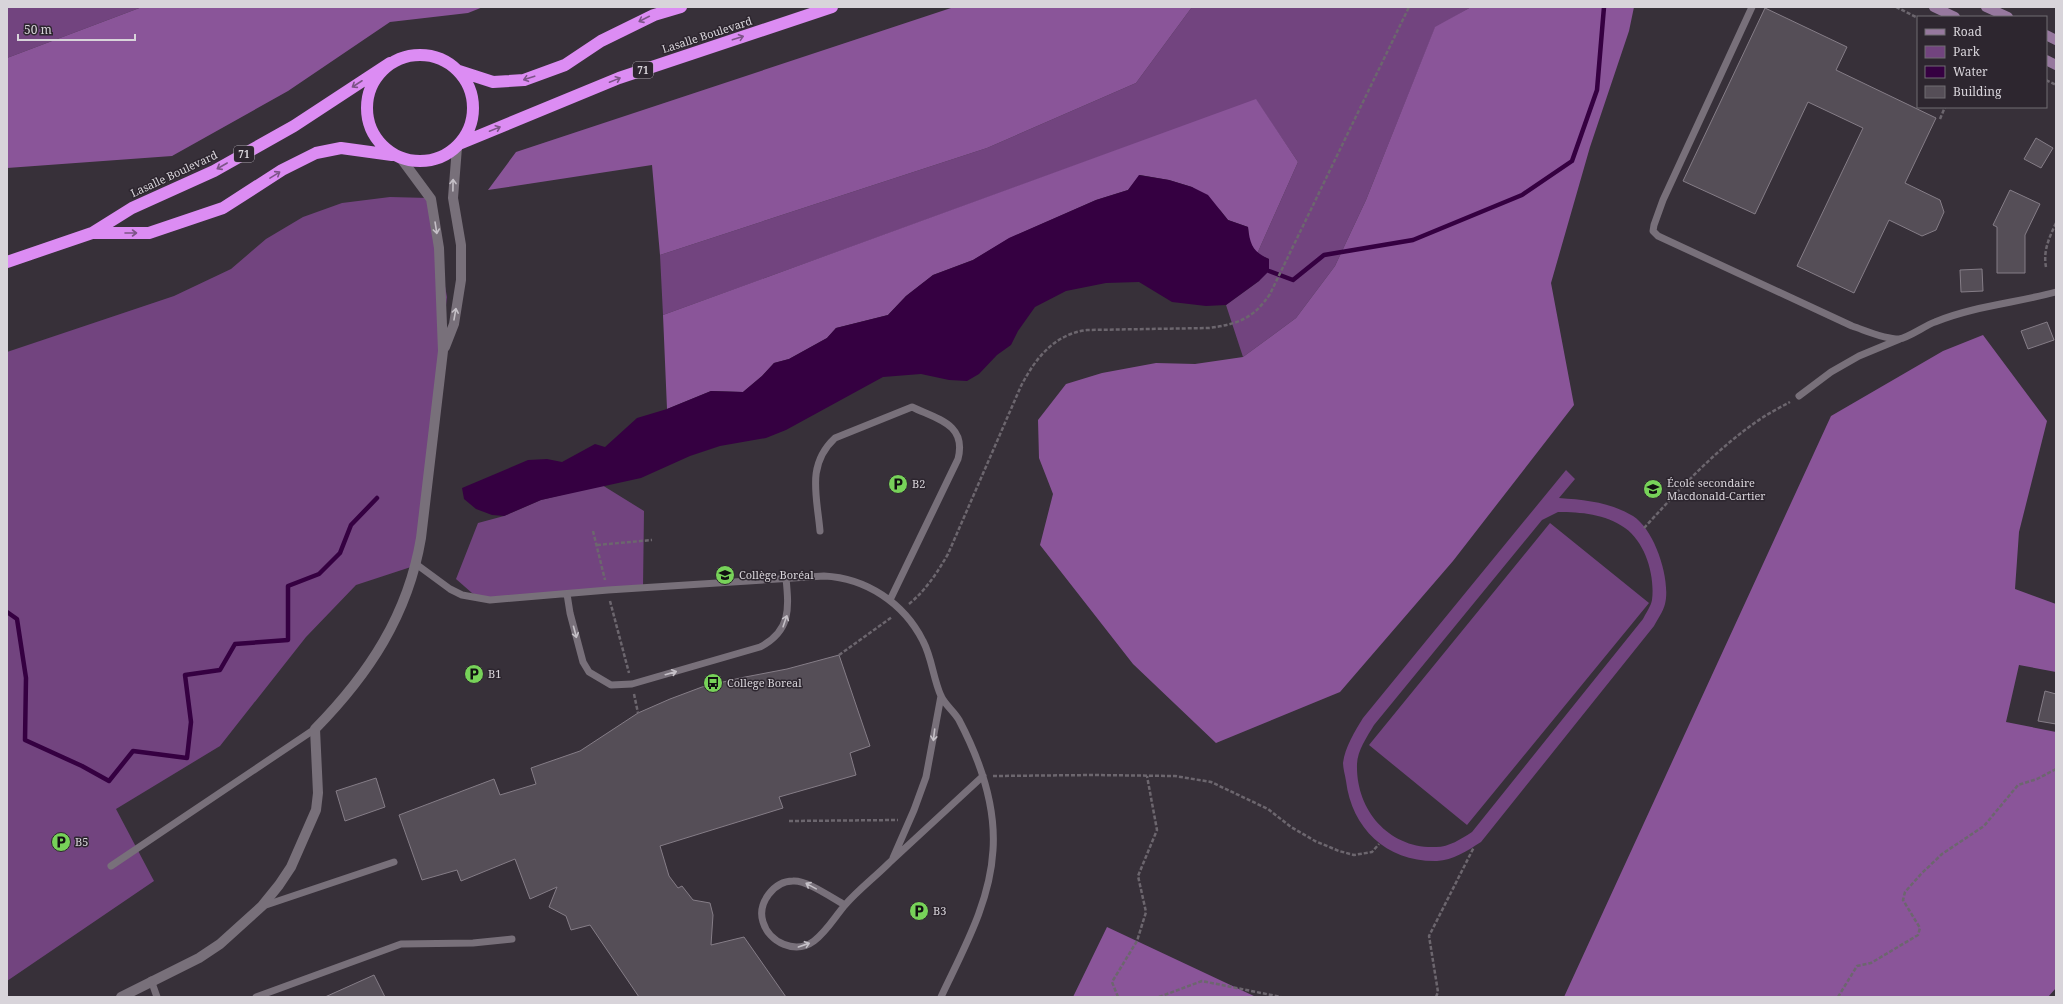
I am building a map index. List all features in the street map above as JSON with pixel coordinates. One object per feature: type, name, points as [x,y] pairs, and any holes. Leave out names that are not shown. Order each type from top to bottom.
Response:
[{"type":"highway","points":[[459,71],[493,82],[524,80],[565,65],[601,41],[654,15],[681,7]]},
{"type":"highway","name":"Lasalle Boulevard","points":[[458,146],[619,78],[832,7]]},
{"type":"highway","points":[[418,54],[433,56],[447,62],[459,71],[468,84],[473,100],[473,116],[468,131],[458,146],[444,156],[430,160],[415,161],[398,157],[373,134],[367,119],[366,103],[370,87],[378,74],[390,63],[404,56],[418,54]]},
{"type":"highway","name":"Lasalle Boulevard","points":[[7,262],[92,233],[132,208],[214,171],[294,126],[390,63]]},
{"type":"highway","name":"Lasalle Boulevard","points":[[92,233],[150,234],[223,208],[282,170],[316,153],[341,148],[398,157]]},
{"type":"main road","points":[[1934,7],[1953,16]]},
{"type":"main road","points":[[1986,7],[2006,16]]},
{"type":"main road","points":[[2047,36],[2056,40]]},
{"type":"main road","points":[[2047,60],[2056,65]]},
{"type":"street","points":[[444,351],[454,324],[461,280],[461,244],[453,198],[458,146]]},
{"type":"street","points":[[120,997],[151,980],[199,958],[220,944],[262,906],[291,867],[316,810],[318,793],[315,729],[336,707],[371,664],[386,638],[406,596],[416,564],[444,351],[439,248],[431,199],[398,157]]},
{"type":"lane","points":[[1752,7],[1663,200],[1653,231],[1667,241],[1852,326],[1900,339]]},
{"type":"lane","points":[[1799,396],[1831,372],[1859,356],[1900,339],[1935,322],[1973,308],[2004,305],[2056,292]]},
{"type":"lane","points":[[820,531],[816,470],[819,457],[826,446],[835,438],[912,407],[950,425],[957,433],[961,447],[958,459],[890,600]]},
{"type":"lane","points":[[416,564],[450,589],[475,598],[490,600],[608,590],[786,578],[838,577],[868,586],[890,600],[901,611],[923,640],[941,696],[958,719],[983,776],[991,803],[994,826],[990,878],[984,902],[941,997]]},
{"type":"lane","points":[[567,594],[570,613],[583,662],[589,672],[611,685],[632,684],[760,647],[771,642],[780,632],[787,615],[788,602],[786,578]]},
{"type":"lane","points":[[892,861],[910,820],[926,777],[941,696]]},
{"type":"lane","points":[[111,866],[315,729]]},
{"type":"lane","points":[[845,905],[808,884],[794,880],[780,884],[769,892],[763,906],[763,921],[771,936],[784,945],[800,948],[810,944],[825,933],[845,905],[983,776]]},
{"type":"lane","points":[[262,906],[394,862]]},
{"type":"lane","points":[[256,997],[401,944],[473,943],[512,939]]},
{"type":"lane","points":[[151,980],[157,997]]},
{"type":"path","points":[[839,655],[901,611],[920,595],[933,579],[948,554],[1021,386],[1029,370],[1049,346],[1063,336],[1074,332],[1087,330],[1208,328],[1227,326],[1242,321],[1261,308],[1289,255],[1409,7]]},
{"type":"path","points":[[1896,7],[1917,18]]},
{"type":"path","points":[[1940,119],[1946,108]]},
{"type":"path","points":[[2046,266],[2044,258],[2046,247],[2056,223]]},
{"type":"path","points":[[1644,528],[1693,474],[1726,445],[1757,421],[1799,396]]},
{"type":"path","points":[[593,531],[638,713]]},
{"type":"path","points":[[597,545],[652,540]]},
{"type":"path","points":[[1838,997],[1857,966],[1871,963],[1918,935],[1920,928],[1903,900],[1905,892],[1916,879],[1942,854],[1984,826],[2018,785],[2037,779],[2056,769]]},
{"type":"path","points":[[983,776],[1175,776],[1211,782],[1268,809],[1291,827],[1315,841],[1339,851],[1354,855],[1372,852],[1379,844]]},
{"type":"path","points":[[1118,997],[1112,982],[1138,941],[1146,912],[1138,876],[1157,830],[1147,776]]},
{"type":"path","points":[[789,821],[910,820]]},
{"type":"path","points":[[1436,997],[1438,992],[1429,936],[1474,847]]},
{"type":"path","points":[[1159,997],[1202,981],[1280,997]]},
{"type":"green space","points":[[7,7],[142,7],[7,58]]},
{"type":"green space","points":[[1192,7],[1471,7],[1435,28],[1366,200],[1335,266],[1296,318],[1243,357],[1226,305],[1259,281],[1269,259],[1257,254],[1298,162],[1256,100],[663,315],[660,255],[987,148],[1136,83]]},
{"type":"green space","points":[[390,197],[429,198],[447,297],[418,538],[417,565],[356,585],[306,637],[220,746],[116,809],[154,881],[7,981],[7,352],[174,296],[231,269],[266,239],[303,217],[342,203]]},
{"type":"green space","points":[[1566,470],[1575,479],[1559,498],[1588,501],[1624,511],[1641,523],[1648,532],[1660,556],[1666,582],[1665,604],[1654,626],[1481,842],[1454,857],[1437,861],[1419,860],[1403,856],[1388,849],[1364,828],[1356,814],[1350,798],[1343,765],[1348,745],[1363,718]],"holes":[[[1558,512],[1584,513],[1601,517],[1617,523],[1632,534],[1644,551],[1648,561],[1653,591],[1650,607],[1643,619],[1472,832],[1455,842],[1441,847],[1419,846],[1390,834],[1378,824],[1362,797],[1358,782],[1357,760],[1363,744],[1374,725],[1542,520]]]},
{"type":"green space","points":[[602,485],[644,511],[643,587],[484,599],[472,593],[456,579],[478,523],[504,516],[541,500]]},
{"type":"green space","points":[[1550,523],[1649,603],[1467,825],[1369,745]]},
{"type":"shaded area","points":[[142,7],[483,7],[468,13],[390,22],[288,91],[172,156],[7,168],[7,58]]},
{"type":"shaded area","points":[[954,7],[1192,7],[1136,83],[987,148],[660,255],[652,165],[488,190],[516,152]]},
{"type":"shaded area","points":[[1471,7],[1634,7],[1629,31],[1590,147],[1551,283],[1574,405],[1453,561],[1340,692],[1216,743],[1133,664],[1040,545],[1053,494],[1039,458],[1038,420],[1066,384],[1102,373],[1156,363],[1195,364],[1243,357],[1296,318],[1335,266],[1366,200],[1435,27]]},
{"type":"shaded area","points":[[1256,99],[1298,162],[1257,254],[1249,241],[1248,227],[1228,220],[1220,210],[1192,187],[1169,180],[1140,175],[1128,190],[1096,200],[1010,238],[973,260],[933,275],[906,296],[888,315],[836,328],[827,338],[789,359],[774,363],[762,376],[743,392],[711,391],[667,409],[663,315]]},
{"type":"shaded area","points":[[1983,335],[2047,421],[2019,532],[2015,589],[2056,604],[2056,672],[2019,665],[2006,722],[2056,732],[2056,988],[2048,997],[1564,997],[1831,416],[1943,351]]},
{"type":"shaded area","points":[[1107,927],[1256,997],[1073,997]]},
{"type":"water","points":[[1139,175],[1169,180],[1192,187],[1208,195],[1228,220],[1248,227],[1253,247],[1259,254],[1269,259],[1269,271],[1259,281],[1226,305],[1206,306],[1172,302],[1139,282],[1106,283],[1066,291],[1035,307],[1018,331],[1011,345],[997,355],[979,374],[967,381],[949,380],[921,374],[883,377],[786,430],[766,438],[720,446],[690,456],[641,478],[541,500],[504,516],[492,515],[476,509],[464,499],[462,488],[528,460],[547,459],[562,462],[595,444],[605,447],[637,418],[667,409],[711,391],[743,392],[762,376],[774,363],[789,359],[827,338],[836,328],[888,315],[906,296],[933,275],[973,260],[1009,238],[1096,200],[1128,190]]},
{"type":"building","points":[[1765,8],[1847,47],[1836,70],[1936,118],[1905,183],[1940,200],[1944,212],[1936,230],[1922,236],[1889,220],[1854,293],[1797,266],[1863,128],[1808,102],[1755,214],[1683,181]]},
{"type":"building","points":[[2036,138],[2053,148],[2041,168],[2024,159]]},
{"type":"building","points":[[2010,190],[2040,204],[2025,235],[2025,273],[1997,273],[1997,227],[1993,225]]},
{"type":"building","points":[[1982,269],[1983,291],[1961,292],[1960,270]]},
{"type":"building","points":[[2047,322],[2054,340],[2028,349],[2021,331]]},
{"type":"building","points":[[839,655],[870,746],[850,753],[856,775],[779,797],[783,808],[660,846],[669,876],[678,888],[682,886],[693,900],[710,903],[713,915],[711,945],[744,937],[786,997],[639,997],[590,925],[571,930],[566,916],[549,907],[557,887],[530,899],[515,859],[461,881],[457,870],[422,880],[399,815],[494,779],[500,795],[536,784],[531,768],[580,751],[638,713],[670,699],[702,687],[787,669]]},
{"type":"building","points":[[2045,691],[2056,694],[2056,724],[2038,721]]},
{"type":"building","points":[[376,778],[385,807],[345,821],[336,791]]},
{"type":"building","points":[[374,975],[385,997],[325,997]]},
{"type":"waterway","points":[[1269,271],[1293,280],[1324,255],[1413,240],[1522,195],[1572,161],[1597,90],[1604,7]]},
{"type":"waterway","points":[[7,612],[17,619],[26,678],[25,740],[82,766],[109,781],[133,751],[187,758],[191,722],[185,675],[220,670],[235,644],[288,640],[288,586],[319,574],[340,553],[351,525],[377,498]]},
{"type":"place","name":"B2","points":[[898,484]]},
{"type":"place","name":"École secondaire Macdonald-Cartier","points":[[1653,489]]},
{"type":"place","name":"Collège Boréal","points":[[725,575]]},
{"type":"place","name":"B1","points":[[474,674]]},
{"type":"place","name":"College Boreal","points":[[713,683]]},
{"type":"place","name":"B5","points":[[61,842]]},
{"type":"place","name":"B3","points":[[919,911]]}]
